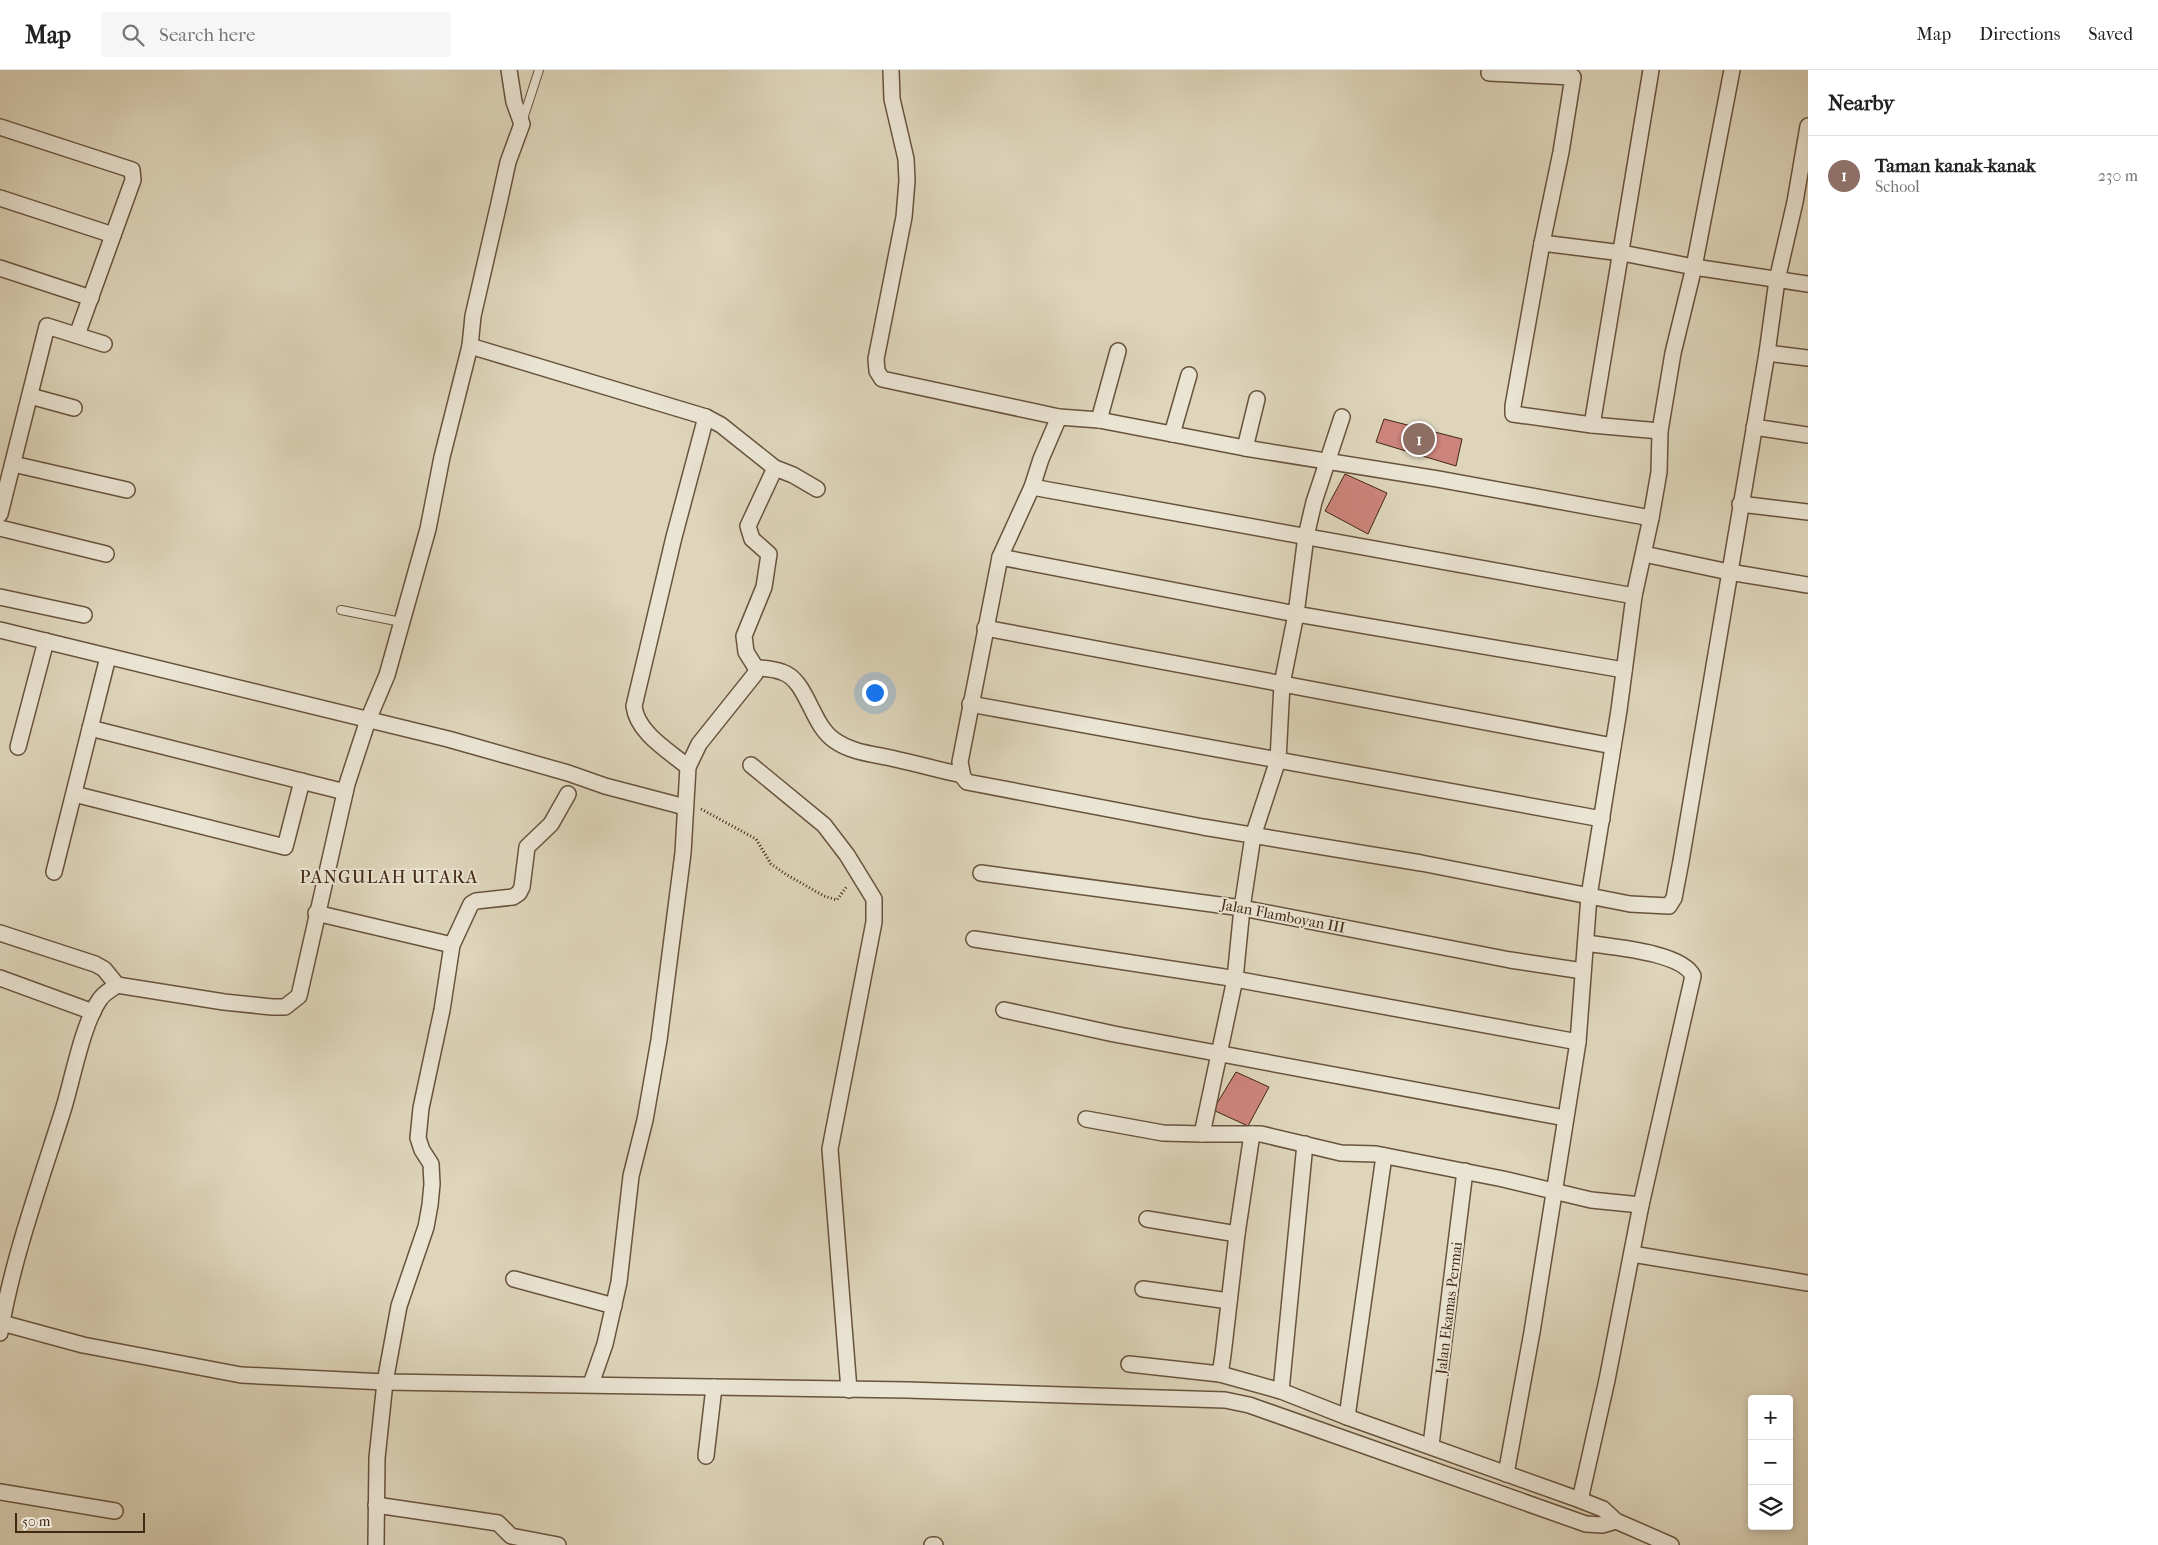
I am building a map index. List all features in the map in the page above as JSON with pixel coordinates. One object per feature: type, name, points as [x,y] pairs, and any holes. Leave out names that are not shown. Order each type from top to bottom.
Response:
[{"type":"street","points":[[0,933],[95,964],[104,969],[117,985],[224,1002],[285,1006],[299,996],[316,913],[345,792],[368,720],[387,675],[428,529],[442,457],[470,346],[473,316],[498,203],[508,162],[522,124],[514,102],[509,70]]},
{"type":"street","points":[[891,70],[892,99],[906,159],[907,181],[904,217],[876,359],[877,371],[882,379],[1059,417],[1099,420],[1245,448],[1438,479],[1652,518]]},
{"type":"street","points":[[1592,425],[1651,70]]},
{"type":"street","points":[[1506,1474],[1532,1332],[1578,1042],[1589,896],[1614,746],[1634,596],[1652,518],[1659,472],[1660,431],[1673,353],[1694,267],[1732,70]]},
{"type":"street","points":[[1489,73],[1573,73],[1561,152],[1542,243],[1513,414],[1592,425],[1660,431]]},
{"type":"street","points":[[0,127],[132,170],[133,180],[77,335]]},
{"type":"street","points":[[1059,417],[1041,459],[1032,487],[1000,557],[960,762],[962,775],[967,782],[1253,836],[1421,863],[1589,896],[1664,907],[1672,904],[1767,353],[1777,280],[1801,203],[1808,129]]},
{"type":"street","points":[[0,198],[113,235]]},
{"type":"street","points":[[1542,243],[1622,253],[1694,267],[1808,284]]},
{"type":"street","points":[[0,268],[91,298]]},
{"type":"street","points":[[0,514],[47,326],[104,344]]},
{"type":"street","points":[[470,346],[706,417],[721,425],[776,468],[793,475],[817,489]]},
{"type":"street","points":[[1099,420],[1118,351]]},
{"type":"street","points":[[1767,353],[1808,358]]},
{"type":"street","points":[[1172,434],[1189,376]]},
{"type":"street","points":[[30,396],[74,408]]},
{"type":"street","points":[[1245,448],[1257,399]]},
{"type":"street","points":[[688,766],[643,728],[635,715],[634,706],[674,537],[706,417]]},
{"type":"street","points":[[1202,1134],[1235,979],[1242,908],[1253,836],[1278,760],[1282,684],[1296,614],[1306,536],[1326,462],[1342,417]]},
{"type":"street","points":[[1754,427],[1808,435]]},
{"type":"street","points":[[13,464],[127,490]]},
{"type":"street","points":[[591,1384],[605,1344],[619,1282],[631,1176],[645,1120],[661,1027],[683,853],[688,766],[700,744],[754,678],[756,668],[746,652],[744,636],[764,587],[769,554],[752,539],[748,526],[776,468]]},
{"type":"street","points":[[1032,487],[1634,596]]},
{"type":"street","points":[[1740,504],[1808,512]]},
{"type":"street","points":[[0,528],[106,554]]},
{"type":"street","points":[[1644,554],[1729,572],[1808,585]]},
{"type":"street","points":[[1000,557],[1296,614],[1624,670]]},
{"type":"street","points":[[0,597],[84,616]]},
{"type":"street","points":[[985,628],[1614,746]]},
{"type":"street","points":[[0,630],[448,739],[568,773],[605,786],[685,806]]},
{"type":"street","points":[[18,747],[46,641]]},
{"type":"street","points":[[54,872],[108,657]]},
{"type":"street","points":[[756,668],[777,670],[790,675],[828,736],[844,746],[962,775]]},
{"type":"street","points":[[970,704],[1602,819]]},
{"type":"street","points":[[90,728],[345,792]]},
{"type":"street","points":[[751,764],[824,825],[855,866],[874,899],[874,922],[830,1149],[850,1390]]},
{"type":"street","points":[[74,794],[285,846],[302,781]]},
{"type":"street","points":[[376,1545],[377,1458],[385,1382],[397,1315],[426,1227],[430,1204],[431,1164],[422,1150],[418,1138],[423,1094],[442,1010],[452,945],[471,904],[476,901],[514,897],[519,893],[522,886],[527,847],[551,824],[568,794]]},
{"type":"street","name":"Jalan Flamboyan III","points":[[981,873],[1242,908],[1510,960],[1583,971]]},
{"type":"street","points":[[316,913],[452,945]]},
{"type":"street","points":[[974,939],[1052,949],[1235,979],[1578,1042]]},
{"type":"street","points":[[1580,1500],[1641,1205],[1693,976],[1690,969],[1683,964],[1653,954],[1586,943]]},
{"type":"street","points":[[0,978],[93,1012]]},
{"type":"street","points":[[117,985],[100,998],[93,1012],[3,1300],[1,1328],[241,1375],[385,1382],[591,1384],[1073,1395],[1227,1386],[1249,1405],[1586,1524],[1602,1525],[1616,1520]]},
{"type":"street","points":[[1004,1010],[1114,1034],[1565,1118]]},
{"type":"street","points":[[1086,1119],[1163,1133],[1273,1136],[1348,1154],[1384,1156],[1591,1200],[1641,1205]]},
{"type":"street","points":[[1227,1386],[1229,1301],[1252,1134]]},
{"type":"street","points":[[1281,1391],[1305,1144]]},
{"type":"street","points":[[1347,1417],[1384,1156]]},
{"type":"street","name":"Jalan Ekamas Permai","points":[[1431,1445],[1465,1172]]},
{"type":"street","points":[[1146,1219],[1237,1234]]},
{"type":"street","points":[[1632,1254],[1808,1283]]},
{"type":"street","points":[[514,1279],[614,1306]]},
{"type":"street","points":[[1142,1289],[1229,1301]]},
{"type":"street","points":[[1129,1364],[1227,1386],[1281,1391],[1347,1417],[1431,1445],[1603,1509],[1616,1520],[1671,1545]]},
{"type":"street","points":[[706,1456],[714,1387]]},
{"type":"street","points":[[0,1492],[115,1511]]},
{"type":"street","points":[[376,1505],[498,1522],[510,1541],[558,1545]]},
{"type":"lane","points":[[522,124],[539,70]]},
{"type":"lane","points":[[341,610],[401,622]]},
{"type":"path","points":[[685,806],[708,812],[728,825],[750,834],[762,845],[771,864],[801,884],[833,900],[840,898],[843,894],[855,866]]},
{"type":"building","points":[[1384,419],[1462,439],[1456,466],[1376,442]]},
{"type":"building","points":[[1345,474],[1387,493],[1368,534],[1325,511]]},
{"type":"building","points":[[1236,1072],[1269,1087],[1248,1126],[1213,1110]]},
{"type":"place","name":"Taman kanak-kanak","points":[[1419,439]]},
{"type":"district","name":"PANGULAH UTARA","points":[[389,877]]}]
